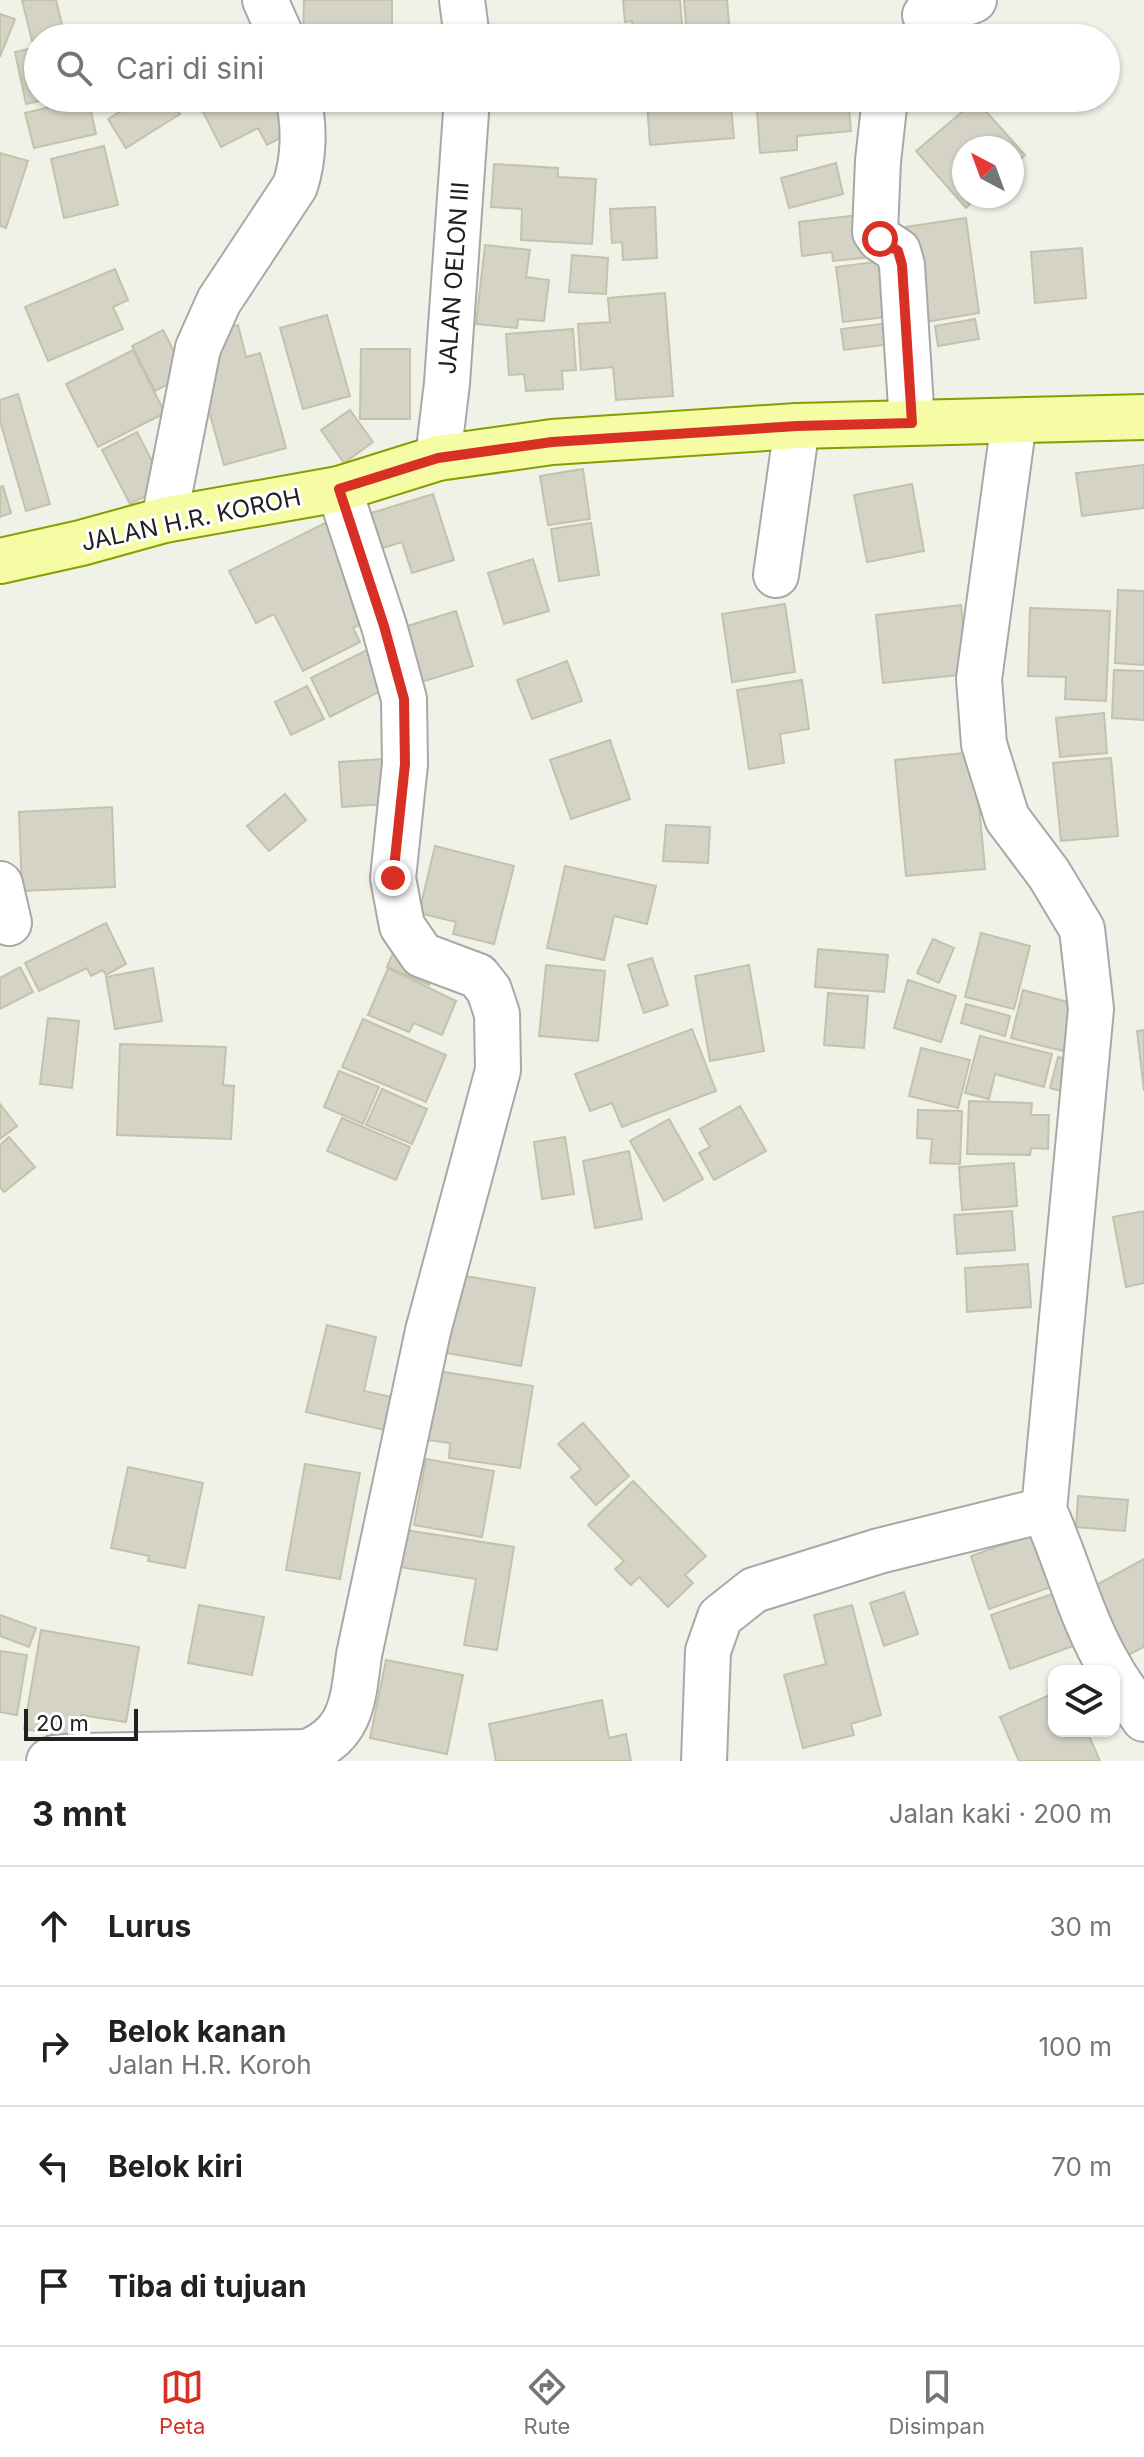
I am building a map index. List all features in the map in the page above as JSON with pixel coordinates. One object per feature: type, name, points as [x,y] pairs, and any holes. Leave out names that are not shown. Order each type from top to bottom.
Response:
[{"type":"main road","name":"JALAN H.R. KOROH","points":[[0,561],[164,520],[339,489],[438,458],[552,442],[797,426],[1144,417]]},
{"type":"street","points":[[265,0],[276,24]]},
{"type":"street","points":[[462,0],[465,24]]},
{"type":"street","points":[[921,18],[974,0]]},
{"type":"street","points":[[164,520],[198,348],[219,301],[295,186],[301,169],[300,112]]},
{"type":"street","name":"JALAN OELON III","points":[[438,458],[447,383],[466,112]]},
{"type":"street","points":[[883,112],[875,232],[898,251],[902,265],[912,423]]},
{"type":"street","points":[[1014,421],[979,679],[984,744],[1007,818],[1049,874],[1082,929],[1091,1009],[1044,1510],[1061,1548],[1094,1642],[1108,1665]]},
{"type":"street","points":[[776,575],[797,426]]},
{"type":"street","points":[[49,1761],[79,1756],[307,1752],[332,1739],[341,1727],[352,1707],[359,1655],[428,1331],[498,1070],[497,1014],[489,990],[478,976],[422,955],[402,926],[393,878],[405,764],[404,699],[384,626],[339,489]]},
{"type":"street","points":[[704,1761],[708,1651],[720,1617],[754,1590],[879,1551],[1044,1510]]},
{"type":"street","points":[[1120,1683],[1144,1719]]},
{"type":"building","points":[[22,0],[56,0],[62,24],[28,24]]},
{"type":"building","points":[[304,0],[392,0],[392,24],[303,24]]},
{"type":"building","points":[[623,0],[680,0],[682,24],[625,22]]},
{"type":"building","points":[[684,0],[727,0],[729,24],[686,24]]},
{"type":"building","points":[[0,14],[15,19],[0,57]]},
{"type":"building","points":[[24,50],[24,95],[15,52]]},
{"type":"building","points":[[91,112],[96,134],[34,148],[25,113]]},
{"type":"building","points":[[119,112],[180,114],[126,148],[108,119]]},
{"type":"building","points":[[203,112],[285,112],[295,130],[267,145],[258,128],[221,147]]},
{"type":"building","points":[[648,112],[731,112],[734,138],[650,145]]},
{"type":"building","points":[[757,112],[849,112],[851,131],[797,136],[797,150],[760,153]]},
{"type":"building","points":[[962,112],[987,112],[1008,136],[952,136],[952,192],[916,151]]},
{"type":"building","points":[[104,146],[118,205],[64,218],[51,159]]},
{"type":"building","points":[[0,153],[28,161],[6,228],[0,226]]},
{"type":"building","points":[[836,163],[843,194],[789,208],[781,178]]},
{"type":"building","points":[[494,164],[558,168],[558,177],[596,179],[592,244],[521,240],[522,209],[491,207]]},
{"type":"building","points":[[655,207],[657,258],[623,260],[622,242],[612,243],[610,209]]},
{"type":"building","points":[[867,214],[872,257],[833,261],[832,252],[802,256],[799,222]]},
{"type":"building","points":[[966,218],[979,313],[919,323],[905,227]]},
{"type":"building","points":[[485,245],[530,250],[526,277],[549,280],[544,321],[518,319],[517,328],[476,324]]},
{"type":"building","points":[[1082,248],[1086,298],[1035,303],[1031,252]]},
{"type":"building","points":[[572,255],[608,258],[606,294],[569,292]]},
{"type":"building","points":[[897,259],[904,315],[843,322],[836,267]]},
{"type":"building","points":[[115,269],[128,300],[113,307],[123,329],[48,361],[25,307]]},
{"type":"building","points":[[665,293],[673,396],[616,400],[613,367],[581,370],[578,324],[610,322],[608,298]]},
{"type":"building","points":[[327,315],[350,396],[303,409],[280,328]]},
{"type":"building","points":[[975,319],[979,339],[938,346],[935,326]]},
{"type":"building","points":[[889,323],[892,344],[844,350],[841,329]]},
{"type":"building","points":[[238,325],[246,357],[260,353],[286,448],[224,465],[198,371],[207,334]]},
{"type":"building","points":[[573,329],[576,370],[562,371],[563,389],[526,391],[524,374],[509,375],[506,334]]},
{"type":"building","points":[[163,330],[186,375],[155,391],[132,346]]},
{"type":"building","points":[[361,349],[410,349],[410,419],[360,419]]},
{"type":"building","points":[[133,350],[165,413],[98,447],[66,384]]},
{"type":"building","points":[[18,394],[50,504],[26,511],[0,421],[0,400]]},
{"type":"building","points":[[350,410],[373,442],[344,463],[321,430]]},
{"type":"building","points":[[137,432],[165,486],[130,504],[102,450]]},
{"type":"building","points":[[1144,465],[1144,508],[1082,516],[1076,473]]},
{"type":"building","points":[[583,469],[590,519],[548,525],[540,476]]},
{"type":"building","points":[[912,484],[924,551],[867,562],[854,495]]},
{"type":"building","points":[[3,486],[11,513],[0,517],[0,487]]},
{"type":"building","points":[[433,494],[454,560],[412,573],[402,542],[374,551],[362,516]]},
{"type":"building","points":[[333,519],[377,616],[353,628],[360,642],[303,671],[274,614],[256,623],[229,571]]},
{"type":"building","points":[[591,523],[599,575],[559,581],[551,529]]},
{"type":"building","points":[[533,559],[549,611],[504,624],[488,573]]},
{"type":"building","points":[[1118,590],[1144,591],[1144,665],[1115,663]]},
{"type":"building","points":[[785,604],[795,672],[732,682],[722,614]]},
{"type":"building","points":[[961,605],[968,674],[883,683],[876,615]]},
{"type":"building","points":[[1030,608],[1110,611],[1106,701],[1065,699],[1066,677],[1028,676]]},
{"type":"building","points":[[456,611],[473,666],[418,683],[401,628]]},
{"type":"building","points":[[377,645],[396,683],[330,717],[311,678]]},
{"type":"building","points":[[567,661],[582,701],[532,719],[517,680]]},
{"type":"building","points":[[1114,670],[1144,671],[1144,720],[1112,718]]},
{"type":"building","points":[[802,680],[809,729],[780,734],[784,763],[749,769],[737,690]]},
{"type":"building","points":[[307,686],[324,719],[291,735],[275,702]]},
{"type":"building","points":[[1104,713],[1107,753],[1060,757],[1056,718]]},
{"type":"building","points":[[610,740],[630,799],[571,819],[550,760]]},
{"type":"building","points":[[974,752],[985,869],[906,876],[895,760]]},
{"type":"building","points":[[1111,758],[1118,836],[1061,841],[1053,763]]},
{"type":"building","points":[[382,759],[386,804],[342,807],[339,762]]},
{"type":"building","points":[[285,794],[306,820],[269,851],[247,826]]},
{"type":"building","points":[[112,807],[115,887],[22,891],[19,812]]},
{"type":"building","points":[[666,825],[710,827],[708,863],[663,861]]},
{"type":"building","points":[[435,846],[514,866],[494,944],[453,934],[456,922],[419,913]]},
{"type":"building","points":[[565,866],[656,886],[647,924],[614,916],[604,960],[547,948]]},
{"type":"building","points":[[106,923],[126,964],[106,975],[103,970],[91,976],[87,968],[39,991],[25,963]]},
{"type":"building","points":[[981,933],[1030,946],[1014,1009],[965,997]]},
{"type":"building","points":[[933,939],[954,948],[939,983],[917,973]]},
{"type":"building","points":[[396,946],[438,964],[429,985],[387,967]]},
{"type":"building","points":[[818,949],[888,955],[884,992],[815,987]]},
{"type":"building","points":[[652,958],[668,1005],[644,1013],[628,965]]},
{"type":"building","points":[[546,965],[605,971],[598,1041],[539,1036]]},
{"type":"building","points":[[749,965],[764,1051],[710,1061],[695,976]]},
{"type":"building","points":[[20,967],[33,992],[0,1009],[0,978]]},
{"type":"building","points":[[153,968],[162,1021],[115,1029],[106,977]]},
{"type":"building","points":[[388,968],[456,1001],[442,1035],[414,1023],[409,1032],[368,1015]]},
{"type":"building","points":[[908,980],[956,996],[941,1042],[894,1028]]},
{"type":"building","points":[[1023,990],[1075,1004],[1063,1051],[1011,1038]]},
{"type":"building","points":[[828,993],[868,996],[864,1048],[824,1045]]},
{"type":"building","points":[[966,1004],[1010,1016],[1005,1036],[961,1023]]},
{"type":"building","points":[[48,1018],[79,1021],[72,1088],[40,1084]]},
{"type":"building","points":[[363,1019],[446,1055],[426,1102],[342,1067]]},
{"type":"building","points":[[692,1029],[716,1091],[622,1127],[612,1103],[590,1111],[575,1074]]},
{"type":"building","points":[[1144,1030],[1144,1091],[1137,1031]]},
{"type":"building","points":[[980,1036],[1052,1054],[1044,1087],[995,1074],[989,1099],[965,1093]]},
{"type":"building","points":[[120,1044],[226,1047],[223,1085],[234,1086],[231,1139],[117,1135]]},
{"type":"building","points":[[921,1048],[970,1060],[958,1108],[909,1096]]},
{"type":"building","points":[[1058,1057],[1080,1063],[1072,1094],[1050,1088]]},
{"type":"building","points":[[339,1071],[379,1087],[363,1124],[324,1107]]},
{"type":"building","points":[[382,1089],[427,1109],[412,1144],[366,1125]]},
{"type":"building","points":[[969,1101],[1032,1103],[1031,1115],[1049,1115],[1048,1149],[1031,1148],[1030,1155],[967,1154]]},
{"type":"building","points":[[0,1104],[17,1126],[0,1139]]},
{"type":"building","points":[[740,1106],[766,1151],[714,1180],[699,1153],[710,1147],[700,1129]]},
{"type":"building","points":[[918,1110],[962,1111],[960,1164],[930,1163],[932,1139],[917,1138]]},
{"type":"building","points":[[342,1118],[410,1147],[396,1180],[327,1151]]},
{"type":"building","points":[[669,1119],[703,1179],[664,1201],[630,1141]]},
{"type":"building","points":[[9,1137],[35,1167],[4,1192],[0,1187],[0,1145]]},
{"type":"building","points":[[565,1137],[574,1194],[542,1199],[534,1142]]},
{"type":"building","points":[[629,1151],[642,1219],[595,1228],[583,1161]]},
{"type":"building","points":[[1014,1163],[1017,1206],[962,1210],[959,1167]]},
{"type":"building","points":[[1012,1211],[1015,1250],[957,1254],[954,1215]]},
{"type":"building","points":[[1144,1211],[1144,1283],[1126,1287],[1113,1217]]},
{"type":"building","points":[[1028,1264],[1031,1307],[967,1312],[965,1268]]},
{"type":"building","points":[[460,1275],[535,1288],[521,1366],[446,1353]]},
{"type":"building","points":[[327,1325],[376,1337],[364,1391],[397,1398],[389,1431],[306,1412]]},
{"type":"building","points":[[438,1371],[533,1386],[520,1468],[449,1458],[450,1443],[427,1440]]},
{"type":"building","points":[[583,1423],[629,1476],[596,1505],[571,1477],[581,1469],[558,1444]]},
{"type":"building","points":[[426,1459],[494,1471],[482,1537],[414,1525]]},
{"type":"building","points":[[305,1464],[360,1473],[340,1579],[286,1570]]},
{"type":"building","points":[[128,1467],[203,1483],[185,1568],[148,1561],[149,1556],[111,1548]]},
{"type":"building","points":[[633,1481],[706,1556],[685,1575],[693,1583],[668,1607],[639,1577],[631,1585],[615,1569],[624,1561],[588,1525]]},
{"type":"building","points":[[1078,1496],[1128,1500],[1125,1531],[1076,1527]]},
{"type":"building","points":[[399,1529],[514,1547],[497,1650],[464,1645],[476,1579],[393,1566]]},
{"type":"building","points":[[1044,1530],[1062,1583],[989,1609],[971,1556]]},
{"type":"building","points":[[1144,1559],[1144,1647],[1126,1656],[1089,1589]]},
{"type":"building","points":[[904,1592],[918,1634],[884,1646],[870,1603]]},
{"type":"building","points":[[1058,1592],[1076,1645],[1010,1669],[991,1615]]},
{"type":"building","points":[[199,1605],[264,1617],[252,1675],[188,1663]]},
{"type":"building","points":[[852,1605],[881,1715],[851,1724],[854,1735],[803,1748],[784,1675],[826,1664],[814,1615]]},
{"type":"building","points":[[0,1615],[36,1628],[29,1647],[0,1636]]},
{"type":"building","points":[[41,1630],[139,1647],[126,1722],[81,1715],[76,1738],[24,1729]]},
{"type":"building","points":[[0,1651],[27,1655],[17,1715],[0,1712]]},
{"type":"building","points":[[386,1660],[463,1675],[447,1754],[370,1738]]},
{"type":"building","points":[[1048,1696],[1048,1737],[1090,1737],[1100,1761],[1019,1761],[1000,1717]]},
{"type":"building","points":[[602,1700],[609,1738],[626,1734],[631,1761],[496,1761],[489,1724]]},
{"type":"route","points":[[393,878],[405,764],[404,699],[384,626],[339,489],[438,458],[552,442],[797,426],[912,423],[902,265],[898,251],[880,239]]}]
